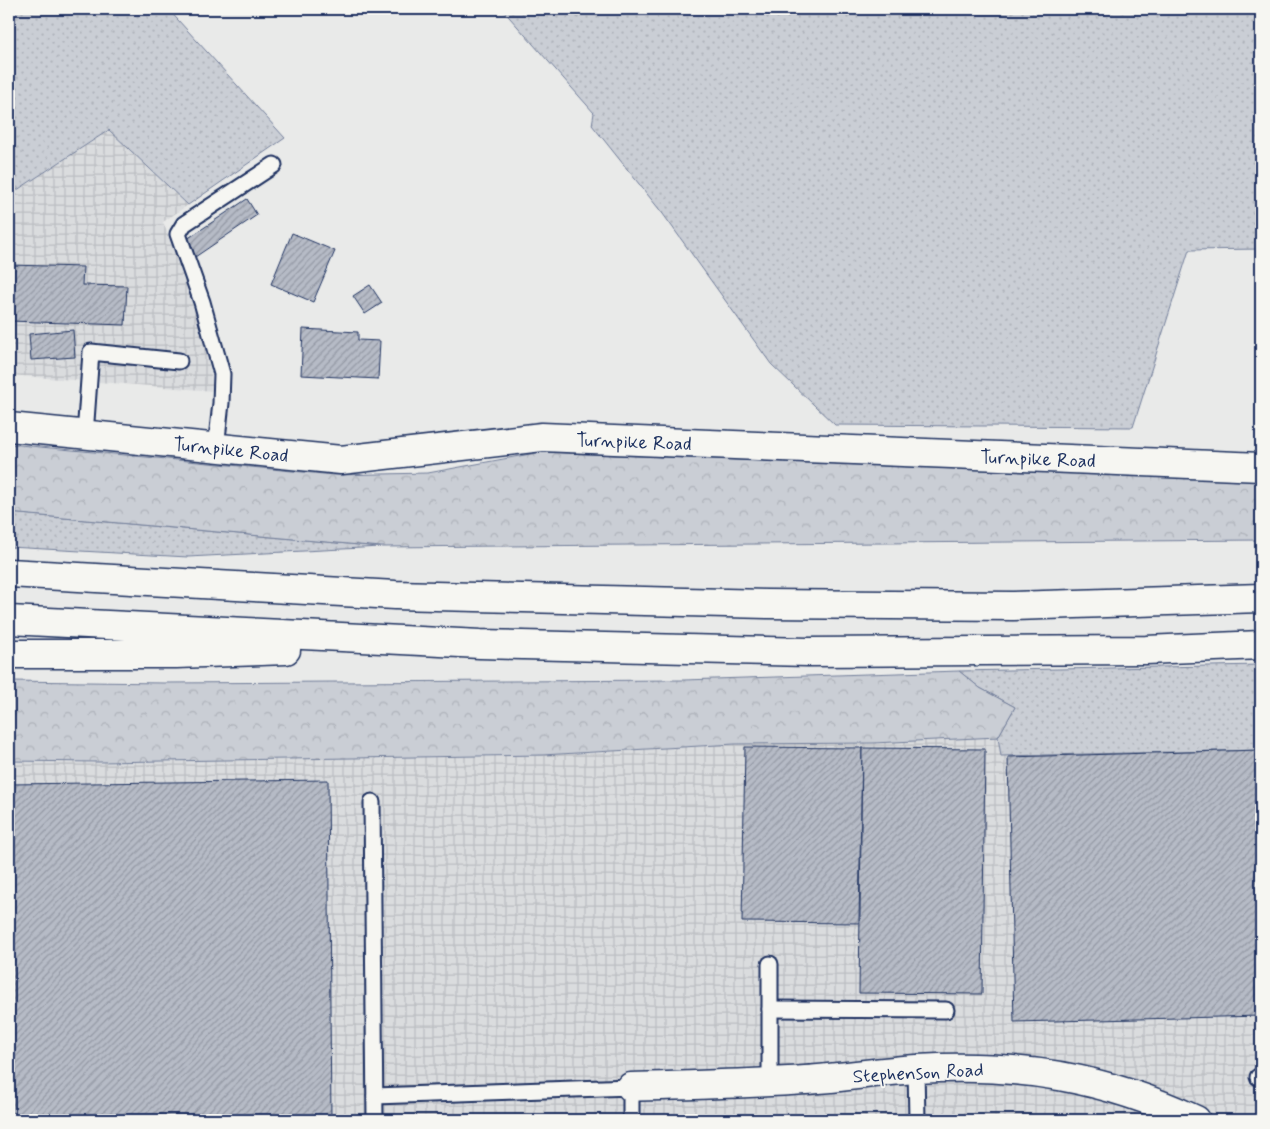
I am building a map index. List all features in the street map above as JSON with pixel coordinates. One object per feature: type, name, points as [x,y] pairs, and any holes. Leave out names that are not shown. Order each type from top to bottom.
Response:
[{"type":"main road","name":"Turnpike Road","points":[[9,427],[341,460],[542,437],[1261,467]]},
{"type":"main road","points":[[9,573],[395,595],[767,604],[1013,606],[1261,598]]},
{"type":"main road","points":[[9,620],[480,644],[808,652],[1146,650],[1261,645]]},
{"type":"main road","points":[[9,654],[176,654],[480,644]]},
{"type":"main road","name":"Stephenson Road","points":[[631,1087],[770,1082],[955,1067],[1004,1068],[1047,1073],[1122,1090],[1196,1120]]},
{"type":"lane","points":[[216,448],[222,374],[202,302],[178,234],[184,224],[274,165]]},
{"type":"lane","points":[[86,434],[90,352],[179,361]]},
{"type":"lane","points":[[372,802],[375,1120]]},
{"type":"lane","points":[[770,964],[770,1082]]},
{"type":"lane","points":[[770,1009],[946,1010]]},
{"type":"lane","points":[[916,1069],[917,1120]]},
{"type":"lane","points":[[375,1096],[631,1087],[631,1120]]},
{"type":"shaded area","points":[[109,130],[188,205],[163,222],[200,317],[214,391],[9,375],[9,192],[11,194]]},
{"type":"shaded area","points":[[1261,700],[1261,1120],[9,1120],[9,761],[99,762],[542,755],[735,744],[873,743]]},
{"type":"green space","points":[[9,9],[168,9],[285,138],[188,205],[109,130],[11,194],[9,192]]},
{"type":"green space","points":[[502,9],[1261,9],[1261,249],[1189,250],[1133,427],[835,425],[771,364],[663,214],[592,125],[594,113]]},
{"type":"green space","points":[[9,444],[334,475],[428,473],[541,452],[1261,481],[1261,540],[381,547],[9,513]]},
{"type":"green space","points":[[9,513],[381,547],[188,557],[9,547]]},
{"type":"green space","points":[[1261,665],[1261,750],[1001,756],[998,737],[1015,707],[980,688],[959,671]]},
{"type":"green space","points":[[959,671],[980,688],[1015,707],[998,737],[873,743],[735,744],[542,755],[99,762],[9,761],[9,681],[164,683],[684,680]]},
{"type":"building","points":[[247,199],[257,215],[195,257],[184,241]]},
{"type":"building","points":[[292,233],[335,251],[313,302],[271,284]]},
{"type":"building","points":[[9,265],[83,267],[82,285],[127,286],[125,325],[9,321]]},
{"type":"building","points":[[370,285],[382,303],[365,314],[353,296]]},
{"type":"building","points":[[303,329],[358,332],[358,340],[380,341],[378,379],[301,375]]},
{"type":"building","points":[[73,330],[75,357],[31,360],[29,334]]},
{"type":"building","points":[[745,747],[862,748],[859,923],[742,922]]},
{"type":"building","points":[[862,748],[985,749],[982,994],[859,993]]},
{"type":"building","points":[[1261,750],[1261,1016],[1014,1022],[1008,757]]},
{"type":"building","points":[[328,780],[331,1120],[9,1120],[9,784]]}]
